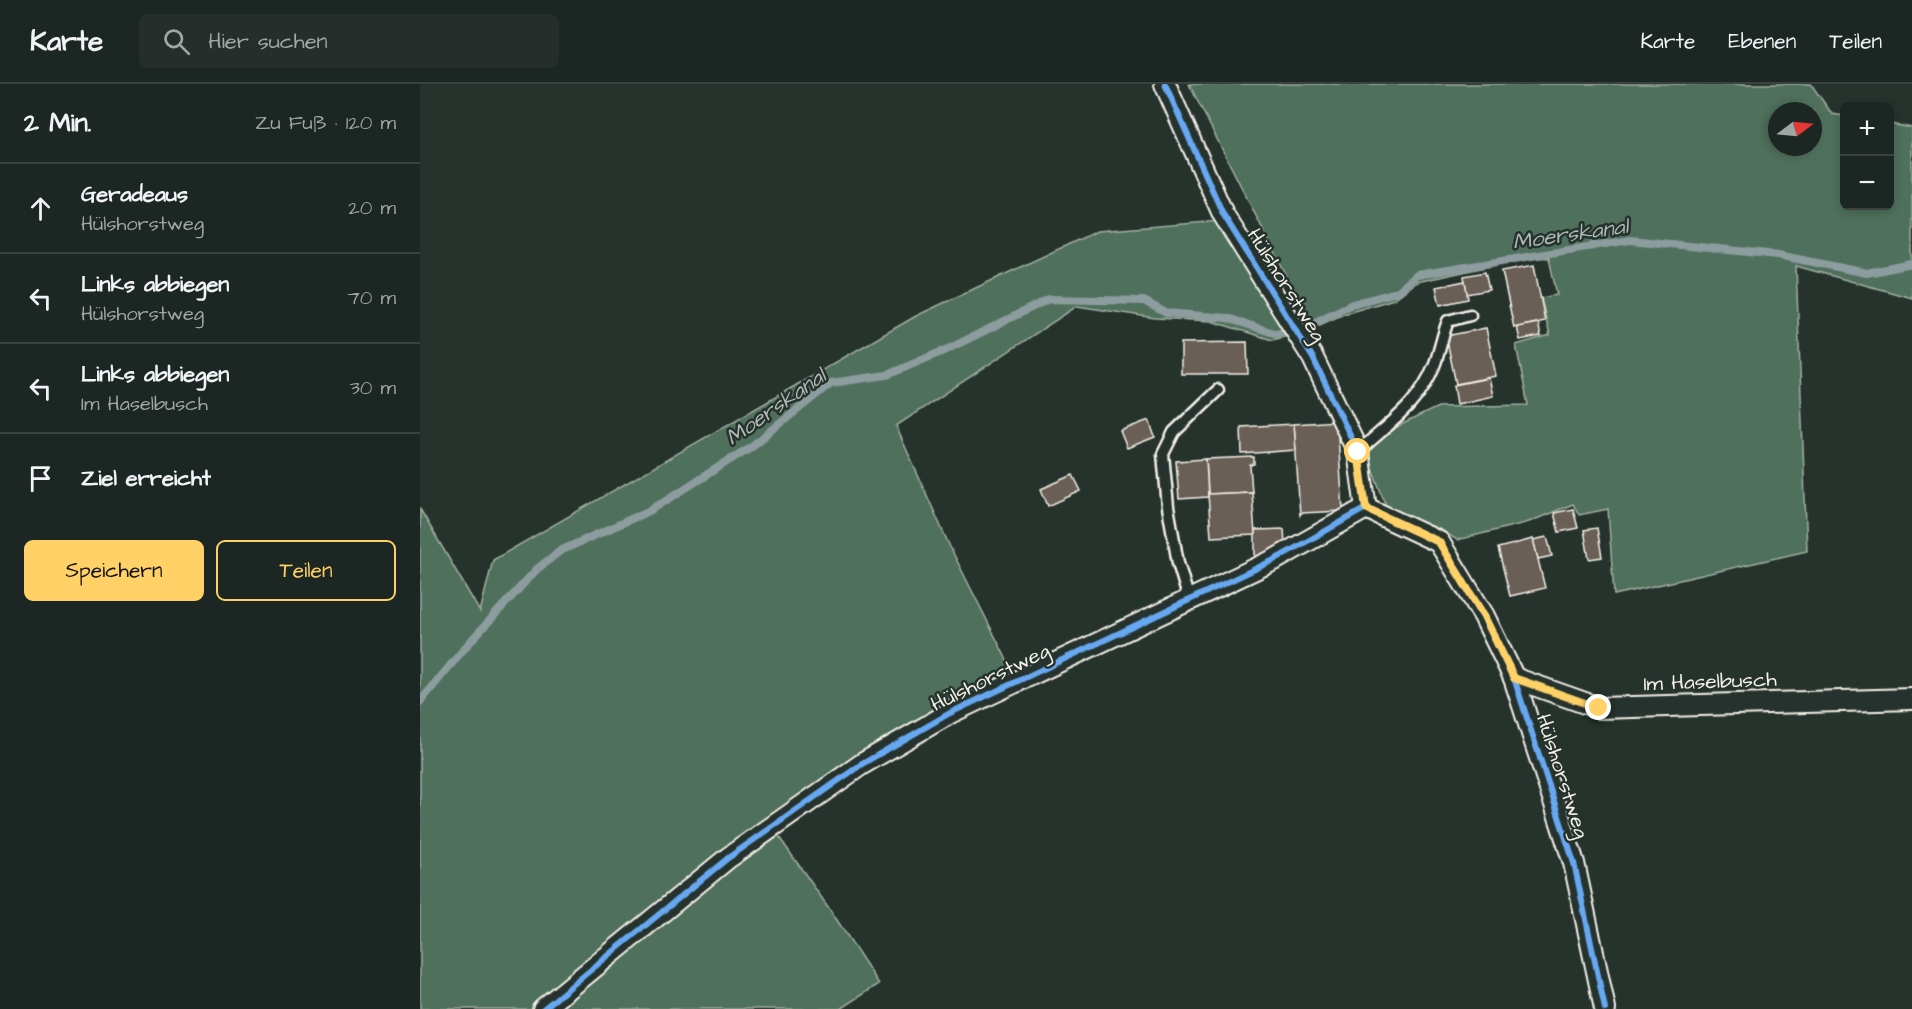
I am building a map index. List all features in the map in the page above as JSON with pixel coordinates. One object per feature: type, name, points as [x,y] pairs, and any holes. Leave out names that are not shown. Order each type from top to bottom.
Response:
[{"type":"street","name":"Hülshorstweg","points":[[1165,84],[1223,214],[1313,358],[1358,452],[1366,508]]},
{"type":"street","name":"Hülshorstweg","points":[[543,1009],[728,858],[862,764],[950,713],[1274,561],[1366,508]]},
{"type":"street","name":"Hülshorstweg","points":[[1366,508],[1439,542],[1484,616],[1514,678],[1574,863],[1605,1009]]},
{"type":"street","name":"Im Haselbusch","points":[[1514,678],[1599,708],[1912,699]]},
{"type":"lane","points":[[1358,452],[1406,411],[1421,391],[1435,364],[1442,334],[1448,321],[1470,315]]},
{"type":"lane","points":[[1189,600],[1178,563],[1168,507],[1163,454],[1174,432],[1218,390]]},
{"type":"green space","points":[[1189,84],[1811,84],[1832,114],[1840,115],[1840,210],[1894,210],[1894,125],[1912,128],[1912,298],[1796,266],[1807,551],[1614,595],[1608,509],[1579,515],[1573,504],[1529,522],[1457,540],[1441,530],[1387,509],[1363,443],[1438,407],[1528,405],[1516,345],[1550,335],[1541,298],[1557,295],[1549,258],[1532,257],[1417,282],[1394,299],[1344,314],[1313,328]]},
{"type":"green space","points":[[1220,221],[1293,335],[1272,340],[1211,321],[1155,318],[1077,306],[896,426],[950,547],[1019,684],[772,827],[879,984],[841,1009],[420,1009],[420,509],[480,612],[493,560],[916,316],[1097,231]]},
{"type":"building","points":[[1534,265],[1545,321],[1514,328],[1502,271]]},
{"type":"building","points":[[1485,272],[1489,290],[1467,294],[1464,276]]},
{"type":"building","points":[[1465,281],[1468,299],[1440,305],[1436,287]]},
{"type":"building","points":[[1538,323],[1541,336],[1520,340],[1517,327]]},
{"type":"building","points":[[1486,328],[1496,376],[1456,384],[1446,336]]},
{"type":"building","points":[[1247,342],[1248,374],[1181,374],[1181,343]]},
{"type":"building","points":[[1489,378],[1493,396],[1457,404],[1454,385]]},
{"type":"building","points":[[1149,420],[1155,437],[1127,448],[1120,431]]},
{"type":"building","points":[[1337,421],[1343,511],[1301,513],[1300,515],[1294,424]]},
{"type":"building","points":[[1294,424],[1296,450],[1242,454],[1241,427]]},
{"type":"building","points":[[1254,457],[1254,464],[1250,465],[1252,492],[1208,494],[1206,459]]},
{"type":"building","points":[[1206,459],[1208,497],[1179,499],[1176,461]]},
{"type":"building","points":[[1073,475],[1081,491],[1048,506],[1041,489]]},
{"type":"building","points":[[1252,492],[1255,535],[1211,537],[1208,494]]},
{"type":"building","points":[[1573,509],[1578,528],[1559,532],[1554,513]]},
{"type":"building","points":[[1597,528],[1602,557],[1589,559],[1584,530]]},
{"type":"building","points":[[1284,529],[1285,544],[1255,558],[1255,530]]},
{"type":"building","points":[[1547,537],[1552,556],[1538,559],[1533,540]]},
{"type":"building","points":[[1533,539],[1545,588],[1510,596],[1498,548]]},
{"type":"waterway","name":"Moerskanal","points":[[1315,322],[1352,304],[1397,292],[1417,275],[1630,240],[1778,255],[1867,273],[1912,264]]},
{"type":"waterway","name":"Moerskanal","points":[[420,702],[468,644],[537,569],[560,551],[651,510],[752,446],[831,383],[887,375],[948,349],[1049,299],[1144,301],[1166,313],[1227,318],[1277,334],[1289,330]]},
{"type":"cycle path","points":[[543,1009],[728,858],[862,764],[950,713],[1274,560],[1366,508],[1358,452],[1313,358],[1223,214],[1165,84]]},
{"type":"cycle path","points":[[1366,508],[1439,542],[1484,616],[1514,678],[1574,863],[1605,1009]]},
{"type":"route","points":[[1358,452],[1366,508],[1439,542],[1484,616],[1514,678],[1599,708]]}]
